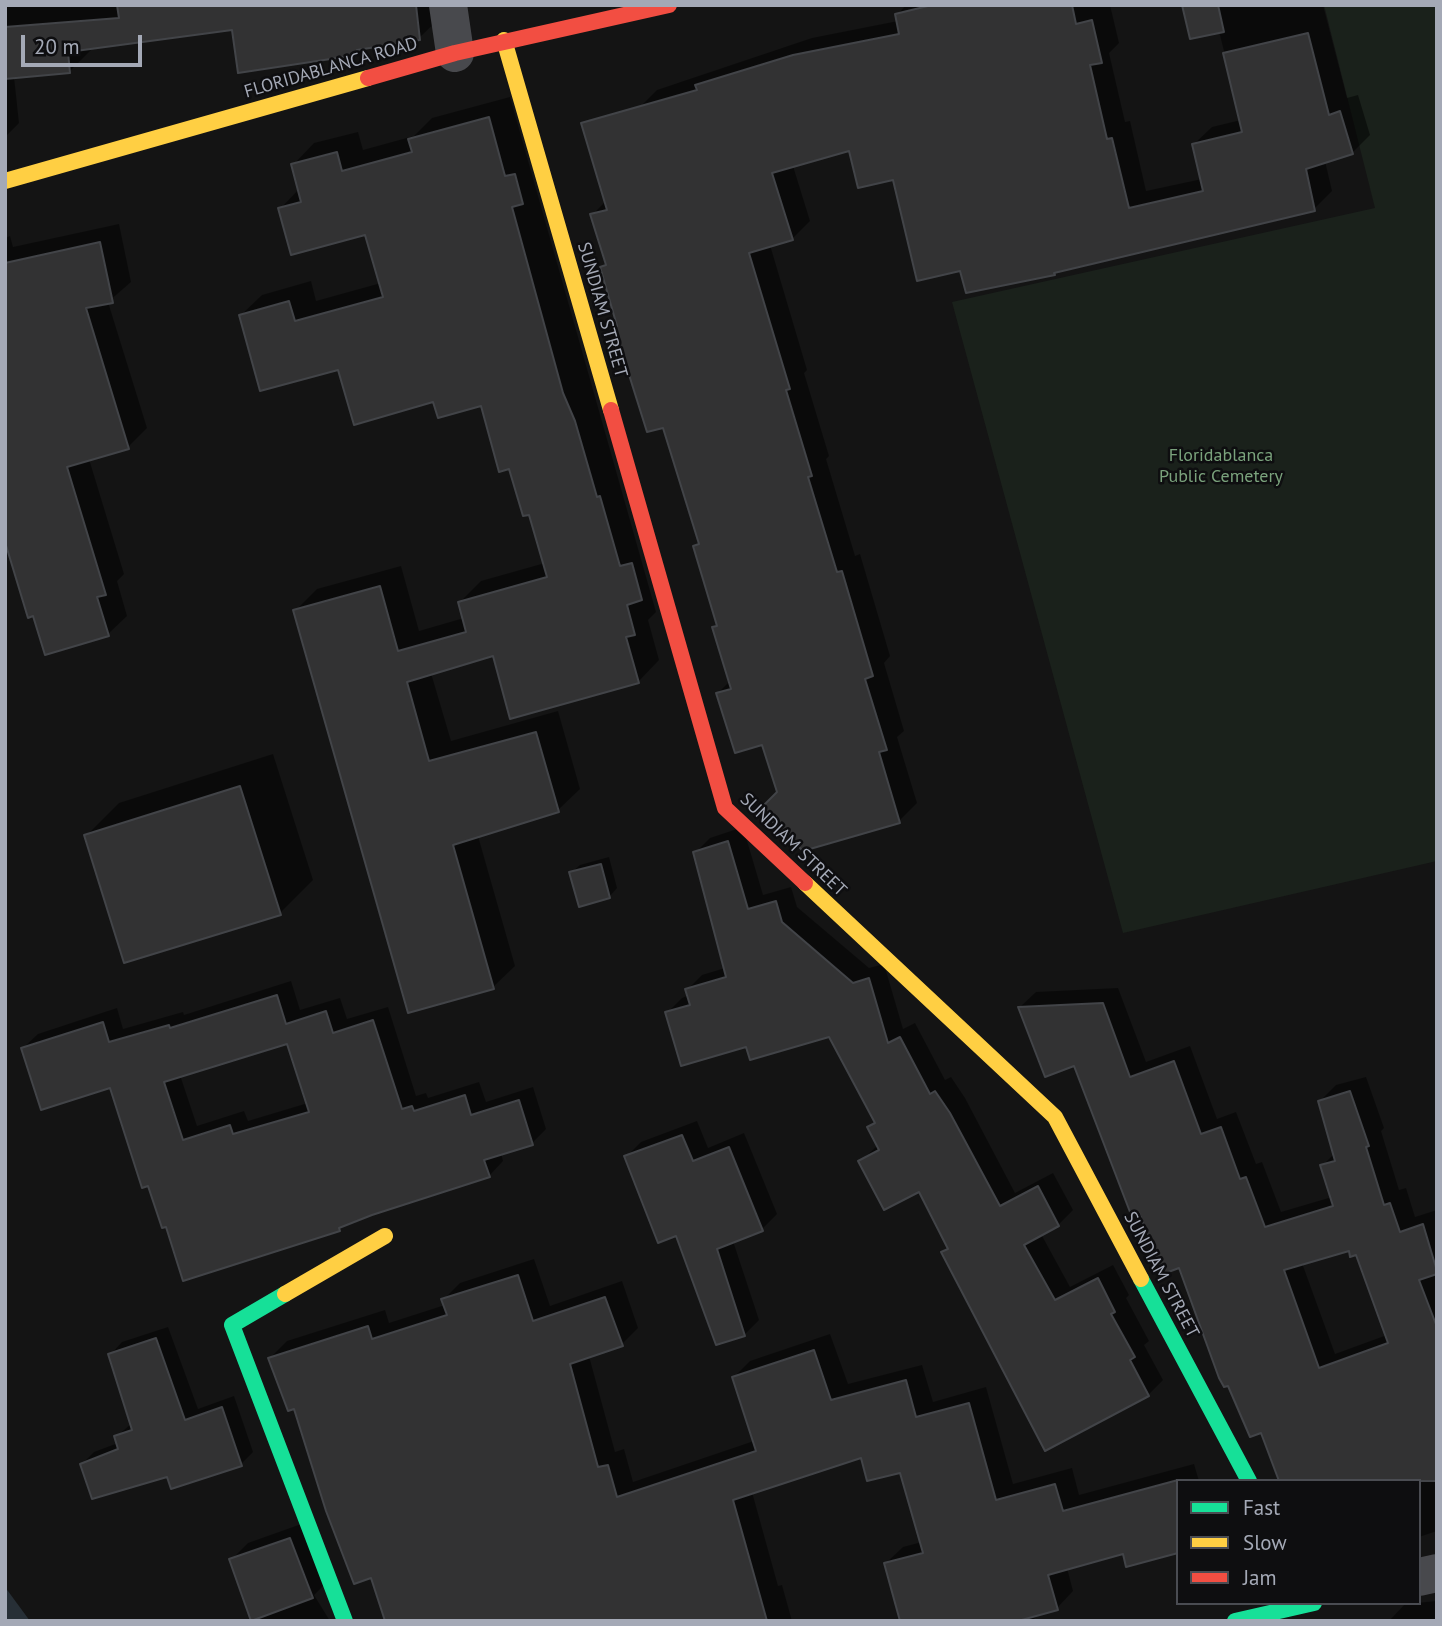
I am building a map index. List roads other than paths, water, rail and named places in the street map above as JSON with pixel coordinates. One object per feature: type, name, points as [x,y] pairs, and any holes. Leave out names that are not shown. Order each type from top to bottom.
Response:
[{"type":"street","points":[[448,5],[455,53]]},
{"type":"street","name":"FLORIDABLANCA ROAD","points":[[5,181],[504,40],[669,5]]},
{"type":"street","name":"SUNDIAM STREET","points":[[504,40],[724,808],[1055,1117],[1248,1479]]},
{"type":"street","points":[[345,1621],[232,1325],[385,1236]]},
{"type":"street","points":[[1235,1621],[1305,1605]]},
{"type":"park label","name":"Floridablanca Public Cemetery","points":[[1221,466]]}]
